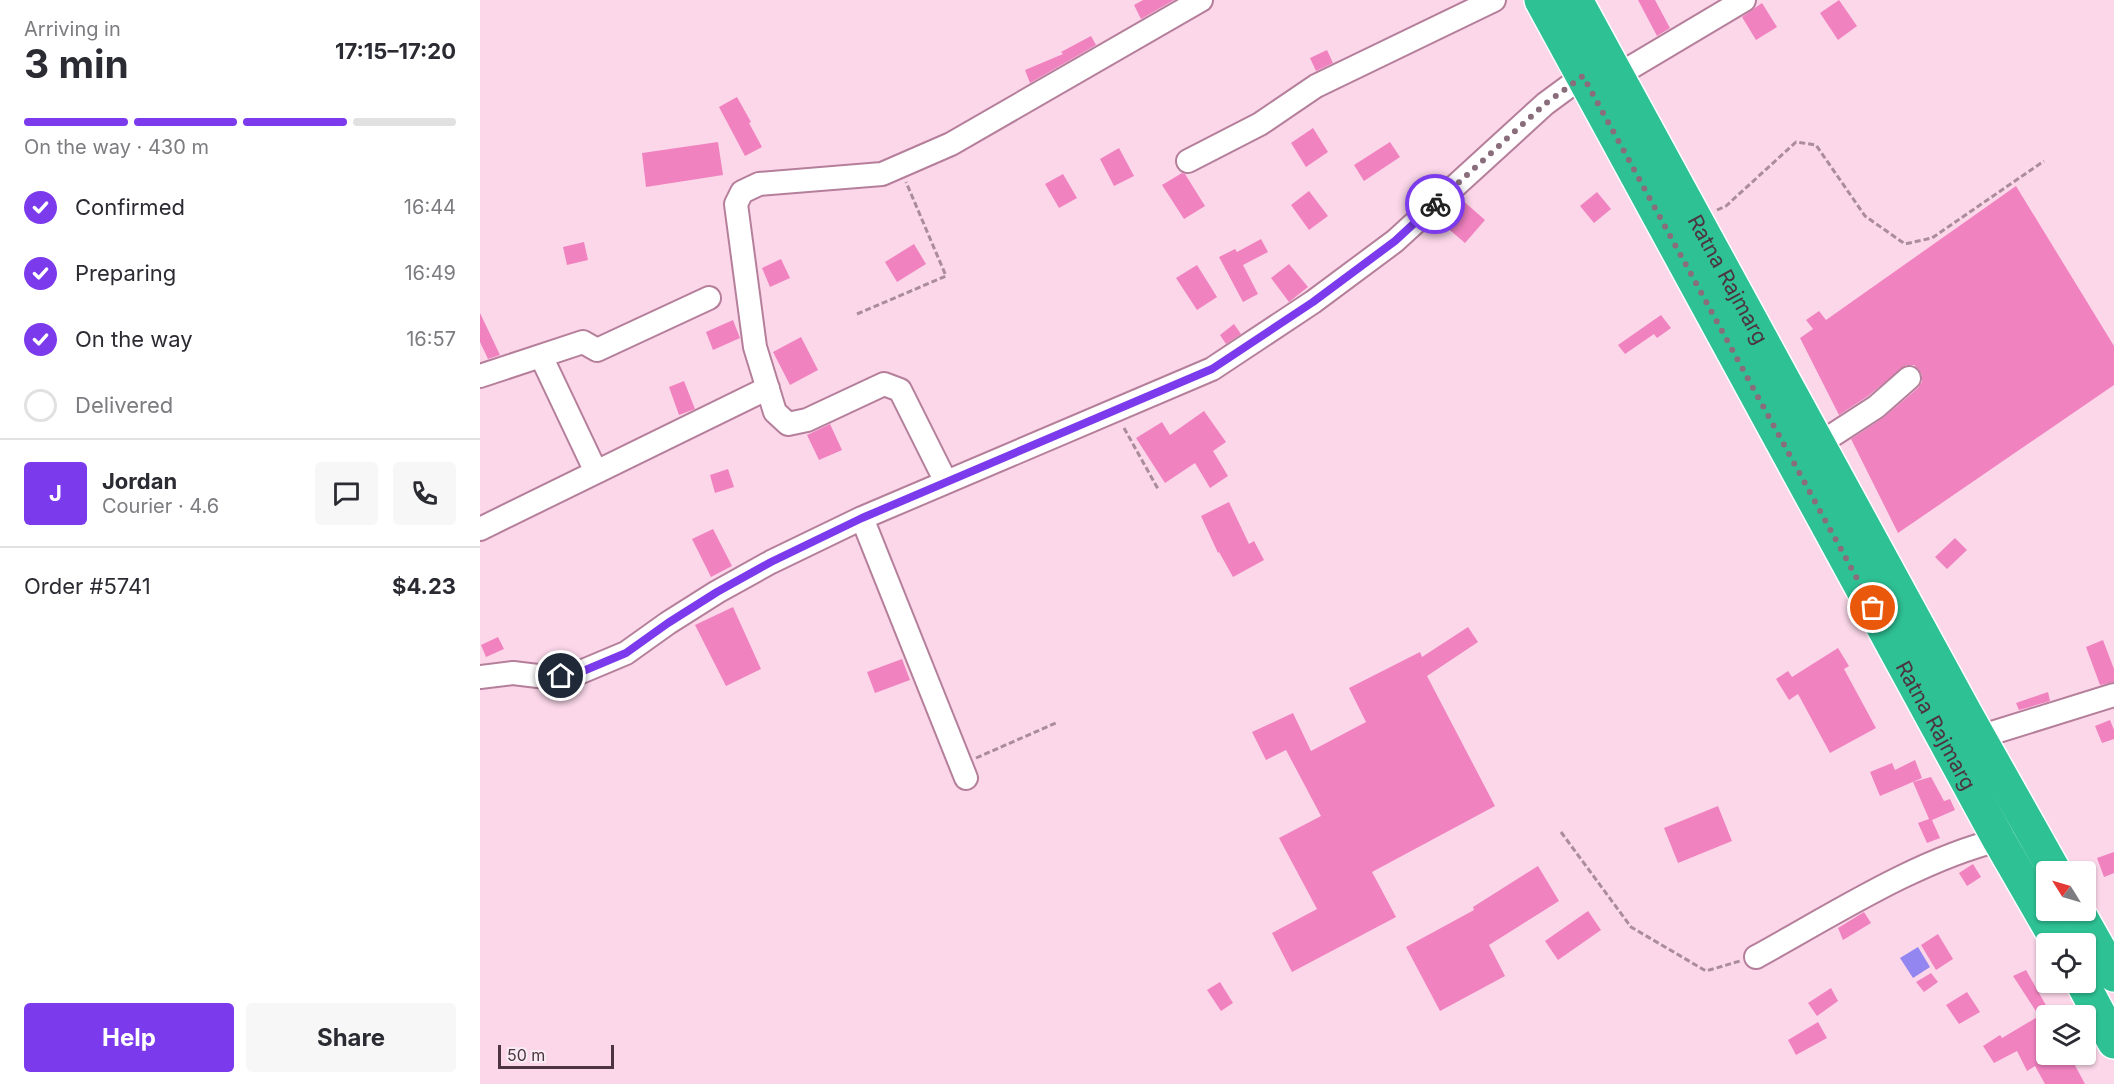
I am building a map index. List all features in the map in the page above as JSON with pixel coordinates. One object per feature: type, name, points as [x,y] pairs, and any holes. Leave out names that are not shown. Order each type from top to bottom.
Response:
[{"type":"highway","name":"Ratna Rajmarg","points":[[1541,0],[1999,840],[2053,933]]},
{"type":"highway","name":"Ratna Rajmarg","points":[[1576,0],[2049,861]]},
{"type":"highway","points":[[2084,921],[2114,975]]},
{"type":"highway","points":[[2098,998],[2114,1042]]},
{"type":"street","points":[[946,482],[900,390],[884,384],[807,420],[788,424],[775,412],[755,347],[736,204],[742,192],[759,184],[882,174],[899,167],[951,144],[1201,0]]},
{"type":"street","points":[[1188,161],[1260,124],[1316,86],[1494,0]]},
{"type":"street","points":[[1618,75],[1744,0]]},
{"type":"street","points":[[480,677],[513,674],[546,677],[576,674],[626,653],[717,592],[771,562],[862,518],[1212,369],[1313,302],[1395,241],[1545,104],[1583,76]]},
{"type":"street","points":[[480,376],[583,342],[597,350],[709,297]]},
{"type":"street","points":[[541,356],[596,472]]},
{"type":"street","points":[[1819,444],[1876,407],[1909,378]]},
{"type":"street","points":[[480,529],[768,388]]},
{"type":"street","points":[[862,518],[963,772]]},
{"type":"street","points":[[1979,736],[2114,695]]},
{"type":"street","points":[[1756,957],[1891,882],[1975,846],[1999,840]]},
{"type":"path","points":[[1696,219],[1726,206],[1796,142],[1816,145],[1865,216],[1905,244],[1932,238],[2044,161]]},
{"type":"path","points":[[857,314],[946,276],[899,167]]},
{"type":"path","points":[[1114,410],[1158,489]]},
{"type":"path","points":[[963,772],[1058,722]]},
{"type":"path","points":[[1561,832],[1631,927],[1706,971],[1756,957]]},
{"type":"shaded area","points":[[1918,947],[1930,967],[1913,978],[1900,958]]},
{"type":"building","points":[[1143,0],[1174,0],[1141,19],[1134,5]]},
{"type":"building","points":[[1638,0],[1655,0],[1670,28],[1657,36]]},
{"type":"building","points":[[1839,0],[1857,26],[1838,40],[1820,13]]},
{"type":"building","points":[[1762,3],[1777,27],[1756,40],[1742,17]]},
{"type":"building","points":[[1091,36],[1096,45],[1030,83],[1025,70],[1063,54],[1061,52]]},
{"type":"building","points":[[1327,50],[1333,63],[1316,71],[1310,58]]},
{"type":"building","points":[[737,97],[762,147],[745,156],[719,107]]},
{"type":"building","points":[[1313,128],[1328,152],[1306,167],[1291,143]]},
{"type":"building","points":[[718,142],[723,175],[646,187],[642,153]]},
{"type":"building","points":[[1390,142],[1400,157],[1364,181],[1354,165]]},
{"type":"building","points":[[1119,148],[1134,176],[1114,186],[1100,159]]},
{"type":"building","points":[[1182,173],[1185,174],[1205,206],[1184,219],[1162,185]]},
{"type":"building","points":[[1063,174],[1077,198],[1059,208],[1045,184]]},
{"type":"building","points":[[2016,186],[2114,346],[2114,385],[1898,533],[1851,439],[1883,418],[1918,388],[1922,382],[1922,375],[1914,365],[1906,365],[1868,396],[1839,415],[1800,338],[1813,329],[1806,320],[1819,311],[1826,320]]},
{"type":"building","points":[[1309,191],[1328,216],[1309,230],[1291,205]]},
{"type":"building","points":[[1597,192],[1611,209],[1594,223],[1580,206]]},
{"type":"building","points":[[1461,199],[1485,220],[1465,243],[1438,220]]},
{"type":"building","points":[[1261,239],[1268,252],[1243,265],[1258,294],[1243,302],[1219,257],[1235,249],[1237,252]]},
{"type":"building","points":[[584,242],[588,260],[567,265],[563,247]]},
{"type":"building","points":[[914,244],[926,264],[897,282],[885,262]]},
{"type":"building","points":[[781,259],[790,278],[770,287],[762,268]]},
{"type":"building","points":[[1289,264],[1308,287],[1289,302],[1271,278]]},
{"type":"building","points":[[1197,265],[1217,297],[1197,310],[1176,278]]},
{"type":"building","points":[[480,313],[500,355],[488,359],[480,342]]},
{"type":"building","points":[[1661,315],[1671,328],[1657,338],[1654,334],[1625,354],[1618,345]]},
{"type":"building","points":[[733,320],[740,338],[713,350],[706,332]]},
{"type":"building","points":[[1234,324],[1241,334],[1226,344],[1220,335]]},
{"type":"building","points":[[801,337],[818,370],[790,385],[773,352]]},
{"type":"building","points":[[684,381],[695,409],[679,415],[669,387]]},
{"type":"building","points":[[1204,411],[1226,442],[1213,451],[1228,476],[1210,488],[1195,463],[1165,483],[1136,438],[1162,422],[1170,435]]},
{"type":"building","points":[[830,424],[842,450],[819,460],[807,435]]},
{"type":"building","points":[[728,469],[734,487],[715,493],[710,475]]},
{"type":"building","points":[[1229,502],[1249,544],[1254,541],[1264,560],[1233,577],[1218,553],[1201,516]]},
{"type":"building","points":[[713,529],[732,566],[711,577],[692,539]]},
{"type":"building","points":[[1955,538],[1967,550],[1947,569],[1935,557]]},
{"type":"building","points":[[733,607],[761,669],[726,686],[695,625]]},
{"type":"building","points":[[1468,627],[1478,642],[1427,676],[1495,806],[1372,872],[1396,917],[1292,972],[1272,933],[1317,909],[1279,838],[1321,816],[1286,750],[1266,760],[1252,732],[1293,713],[1311,751],[1366,722],[1349,688],[1420,652],[1422,657]]},
{"type":"building","points":[[498,637],[504,649],[486,657],[481,645]]},
{"type":"building","points":[[2103,640],[2114,669],[2114,682],[2100,685],[2086,647]]},
{"type":"building","points":[[1838,648],[1849,666],[1844,669],[1876,728],[1830,753],[1798,694],[1789,700],[1776,679],[1788,671],[1792,677]]},
{"type":"building","points":[[902,659],[910,680],[875,693],[867,672]]},
{"type":"building","points":[[2048,692],[2050,701],[2019,710],[2016,703]]},
{"type":"building","points":[[2110,720],[2114,730],[2114,739],[2102,743],[2095,726]]},
{"type":"building","points":[[1915,760],[1922,778],[1880,796],[1870,772],[1892,763],[1895,770]]},
{"type":"building","points":[[1931,777],[1944,801],[1950,799],[1955,810],[1932,820],[1940,838],[1927,843],[1918,823],[1929,819],[1913,782]]},
{"type":"building","points":[[1718,806],[1732,841],[1678,863],[1664,828]]},
{"type":"building","points":[[2114,852],[2114,873],[2104,877],[2097,858]]},
{"type":"building","points":[[1973,864],[1981,877],[1967,886],[1959,873]]},
{"type":"building","points":[[1538,866],[1559,901],[1489,945],[1505,976],[1440,1011],[1406,947],[1474,910],[1473,907]]},
{"type":"building","points":[[1588,911],[1601,930],[1558,960],[1545,941]]},
{"type":"building","points":[[1864,912],[1871,923],[1843,940],[1838,928]]},
{"type":"building","points":[[1938,934],[1953,959],[1936,970],[1921,945]]},
{"type":"building","points":[[2026,970],[2036,988],[2036,993],[2039,993],[2046,1005],[2036,1005],[2036,1011],[2013,976]]},
{"type":"building","points":[[1931,973],[1938,982],[1924,992],[1916,982]]},
{"type":"building","points":[[1220,982],[1233,1003],[1221,1011],[1207,990]]},
{"type":"building","points":[[1831,988],[1838,1001],[1817,1016],[1808,1003]]},
{"type":"building","points":[[1967,992],[1980,1012],[1959,1024],[1946,1005]]},
{"type":"building","points":[[2036,1018],[2036,1065],[2075,1065],[2085,1084],[2045,1084],[2035,1066],[2027,1071],[2017,1051],[1994,1063],[1983,1046],[2000,1035],[2002,1038]]},
{"type":"building","points":[[1818,1022],[1827,1038],[1796,1055],[1788,1040]]},
{"type":"way so far","points":[[1435,204],[1545,104],[1583,76],[1873,608]]},
{"type":"route","points":[[561,676],[576,674],[626,653],[717,592],[771,562],[829,536],[862,518],[1212,369],[1313,302],[1395,241],[1435,204]]}]
